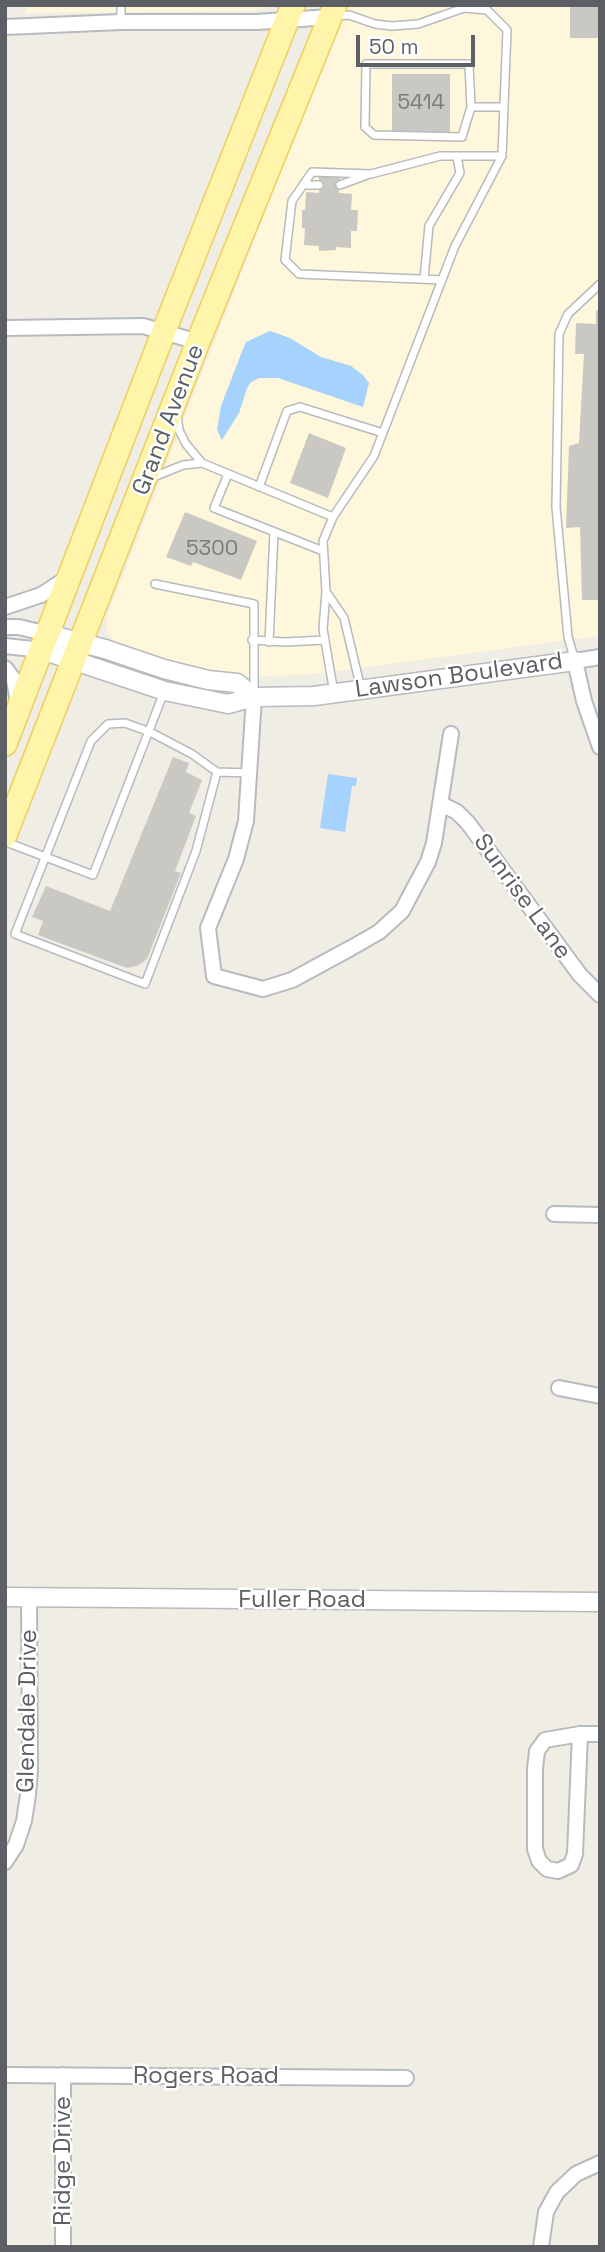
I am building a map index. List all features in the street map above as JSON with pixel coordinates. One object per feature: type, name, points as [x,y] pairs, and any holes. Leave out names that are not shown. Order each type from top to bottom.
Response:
[{"type":"main road","name":"Grand Avenue","points":[[5,835],[198,342],[332,11]]},
{"type":"main road","name":"Grand Avenue","points":[[5,744],[290,13]]},
{"type":"street","points":[[5,27],[121,22],[257,22],[290,13],[332,11]]},
{"type":"street","points":[[5,328],[144,326],[198,342]]},
{"type":"street","points":[[5,607],[41,595],[70,577]]},
{"type":"street","points":[[5,627],[19,627],[45,642]]},
{"type":"street","points":[[5,646],[45,642]]},
{"type":"street","name":"Lawson Boulevard","points":[[45,642],[78,652],[208,680],[237,683],[254,696]]},
{"type":"street","name":"Lawson Boulevard","points":[[78,652],[165,691],[228,704],[254,696],[286,697],[362,690],[575,660],[584,701],[600,747]]},
{"type":"street","points":[[575,660],[600,657]]},
{"type":"street","points":[[5,668],[15,680],[18,710]]},
{"type":"street","points":[[254,696],[249,801],[242,840],[208,928],[214,976],[263,989],[276,986],[351,948],[393,922],[402,911],[428,862],[434,843],[451,734]]},
{"type":"street","name":"Sunrise Lane","points":[[440,804],[457,812],[468,823],[580,975],[600,995]]},
{"type":"street","points":[[554,1214],[600,1215]]},
{"type":"street","points":[[559,1388],[600,1396]]},
{"type":"street","name":"Fuller Road","points":[[5,1597],[600,1602]]},
{"type":"street","name":"Glendale Drive","points":[[5,1862],[16,1845],[24,1821],[28,1795],[29,1597]]},
{"type":"street","points":[[580,1734],[575,1854],[571,1865],[558,1871],[547,1869],[539,1861],[535,1849],[537,1751],[545,1740],[580,1734],[600,1734]]},
{"type":"street","name":"Rogers Road","points":[[5,2074],[406,2078]]},
{"type":"street","name":"Ridge Drive","points":[[63,2075],[63,2247]]},
{"type":"street","points":[[541,2247],[546,2212],[557,2192],[576,2174],[600,2163]]},
{"type":"lane","points":[[121,5],[121,22]]},
{"type":"lane","points":[[332,11],[375,24],[393,26],[418,24],[464,8],[486,9],[507,30],[502,156],[455,246],[374,456],[333,517],[323,541],[326,592],[324,640],[334,693]]},
{"type":"lane","points":[[366,64],[469,64],[471,107],[462,136],[374,135],[365,127],[366,64]]},
{"type":"lane","points":[[471,107],[504,107]]},
{"type":"lane","points":[[340,185],[440,156],[502,156]]},
{"type":"lane","points":[[424,279],[429,226],[460,173],[457,158]]},
{"type":"lane","points":[[371,174],[312,172],[292,201],[285,260],[299,274],[442,280]]},
{"type":"lane","points":[[303,185],[319,185]]},
{"type":"lane","points":[[575,660],[568,637],[556,507],[559,334],[568,314],[600,284]]},
{"type":"lane","points":[[176,401],[179,430],[186,444],[202,463],[333,517]]},
{"type":"lane","points":[[259,487],[287,411],[300,407],[383,433]]},
{"type":"lane","points":[[145,481],[163,471],[202,463]]},
{"type":"lane","points":[[228,474],[214,508],[323,551]]},
{"type":"lane","points":[[269,642],[274,532]]},
{"type":"lane","points":[[155,584],[254,604],[254,696]]},
{"type":"lane","points":[[326,592],[344,618],[362,690]]},
{"type":"lane","points":[[252,640],[324,640]]},
{"type":"lane","points":[[5,841],[93,875],[165,691]]},
{"type":"lane","points":[[218,772],[196,851],[145,984],[15,934],[91,741],[107,724],[125,723],[150,732],[192,754],[218,772],[250,773]]},
{"type":"shaded area","points":[[27,5],[272,5],[256,11],[26,13]]},
{"type":"shaded area","points":[[349,5],[600,5],[600,636],[307,675],[246,676],[212,672],[170,662],[115,642],[108,633],[106,619],[298,127]]},
{"type":"water","points":[[270,331],[290,338],[321,357],[351,366],[363,375],[369,383],[363,407],[278,378],[259,378],[247,388],[239,413],[222,440],[217,430],[221,406],[246,342]]},
{"type":"water","points":[[328,774],[357,778],[356,786],[352,786],[345,832],[320,828]]},
{"type":"building","points":[[570,5],[600,5],[600,38],[570,38]]},
{"type":"building","points":[[392,74],[450,74],[450,133],[392,132]]},
{"type":"building","points":[[319,175],[340,176],[339,193],[352,194],[351,210],[358,210],[357,231],[351,231],[351,248],[336,247],[336,250],[319,251],[319,246],[304,245],[302,210],[305,210],[306,192],[319,193]]},
{"type":"building","points":[[600,308],[600,600],[582,600],[580,527],[566,528],[569,446],[579,443],[584,354],[575,354],[576,323],[596,324],[596,311]]},
{"type":"building","points":[[309,433],[346,448],[328,498],[290,483]]},
{"type":"building","points":[[185,512],[257,541],[241,580],[193,562],[191,566],[166,557]]},
{"type":"building","points":[[173,757],[189,763],[186,772],[202,780],[189,813],[196,816],[175,871],[181,873],[147,959],[137,966],[127,968],[38,935],[43,921],[32,917],[46,886],[110,911]]}]
